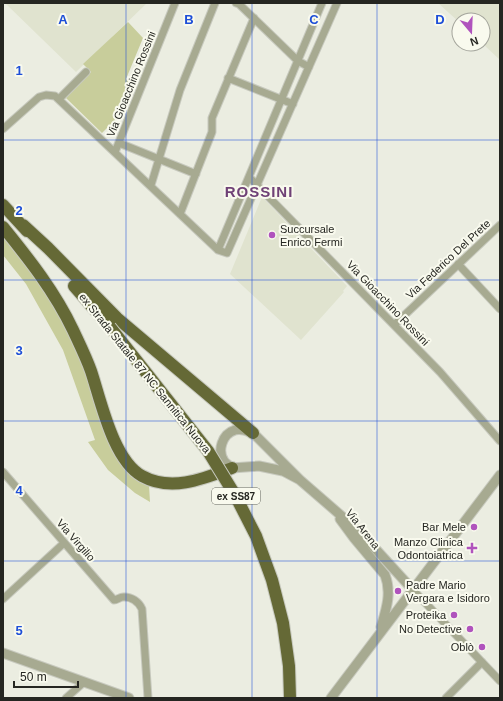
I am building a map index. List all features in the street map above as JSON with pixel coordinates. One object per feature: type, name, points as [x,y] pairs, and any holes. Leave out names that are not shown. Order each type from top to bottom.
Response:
[{"type":"highway","name":"ex Strada Statale 87 NC Sannitica Nuova","points":[[3,205],[110,327],[208,451],[236,495],[256,536],[272,580],[283,623],[289,666],[290,698]]},
{"type":"highway","points":[[22,226],[48,248],[117,318],[253,433]]},
{"type":"highway","points":[[3,227],[49,286],[66,316],[90,370],[115,442],[128,465],[140,475],[154,482],[176,484],[195,482],[232,468]]},
{"type":"street","name":"Via Gioacchino Rossini","points":[[175,3],[115,152],[218,250],[227,253],[336,3]]},
{"type":"street","points":[[150,185],[180,90],[215,3]]},
{"type":"street","points":[[236,3],[254,18],[298,61],[309,67]]},
{"type":"street","points":[[218,250],[322,3]]},
{"type":"street","points":[[180,214],[212,132],[212,118],[254,18]]},
{"type":"street","points":[[59,100],[86,72]]},
{"type":"street","points":[[228,78],[292,104]]},
{"type":"street","points":[[3,129],[39,97],[46,95],[55,96],[115,152]]},
{"type":"street","points":[[274,116],[285,121]]},
{"type":"street","points":[[119,142],[196,174]]},
{"type":"street","name":"Via Gioacchino Rossini","points":[[249,177],[440,372],[500,441]]},
{"type":"street","name":"Via Federico Del Prete","points":[[394,325],[500,225]]},
{"type":"street","points":[[458,264],[500,309]]},
{"type":"street","points":[[235,430],[245,430],[253,433],[300,480],[283,471],[259,466],[232,468],[224,462],[221,453],[222,443],[227,435],[235,430]]},
{"type":"street","name":"Via Virgilio","points":[[3,472],[114,600],[123,597],[135,600],[140,604],[142,609],[148,698]]},
{"type":"street","points":[[331,698],[500,475]]},
{"type":"street","name":"Via Arena","points":[[300,480],[360,532],[413,590]]},
{"type":"street","name":"Via Arena","points":[[330,505],[354,538],[385,575],[388,582],[389,595],[386,612],[378,635]]},
{"type":"street","points":[[3,599],[64,543]]},
{"type":"street","points":[[413,590],[500,681]]},
{"type":"street","points":[[3,653],[83,683],[129,698]]},
{"type":"street","points":[[446,698],[482,662]]},
{"type":"street","points":[[66,698],[83,683]]},
{"type":"shaded area","points":[[5,3],[147,3],[76,72]]},
{"type":"shaded area","points":[[438,3],[500,3],[500,60],[491,52],[491,12],[451,12],[451,15]]},
{"type":"shaded area","name":"Succursale Enrico Fermi","points":[[262,197],[347,286],[343,291],[344,292],[301,340],[230,274]]},
{"type":"green space","points":[[128,22],[143,38],[126,79],[134,83],[120,115],[102,133],[66,98],[91,72],[83,64]]},
{"type":"green space","points":[[3,237],[38,278],[64,322],[84,366],[108,438],[149,485],[150,502],[135,493],[108,470],[88,442],[95,440],[63,350],[26,284],[3,255]]},
{"type":"place","name":"Succursale Enrico Fermi","points":[[272,235]]},
{"type":"place","name":"Bar Mele","points":[[474,527]]},
{"type":"place","name":"Manzo Clinica Odontoiatrica","points":[[472,548]]},
{"type":"place","name":"Padre Mario Vergara e Isidoro","points":[[398,591]]},
{"type":"place","name":"Proteika","points":[[454,615]]},
{"type":"place","name":"No Detective","points":[[470,629]]},
{"type":"place","name":"Oblò","points":[[482,647]]},
{"type":"district","name":"ROSSINI","points":[[259,191]]}]
